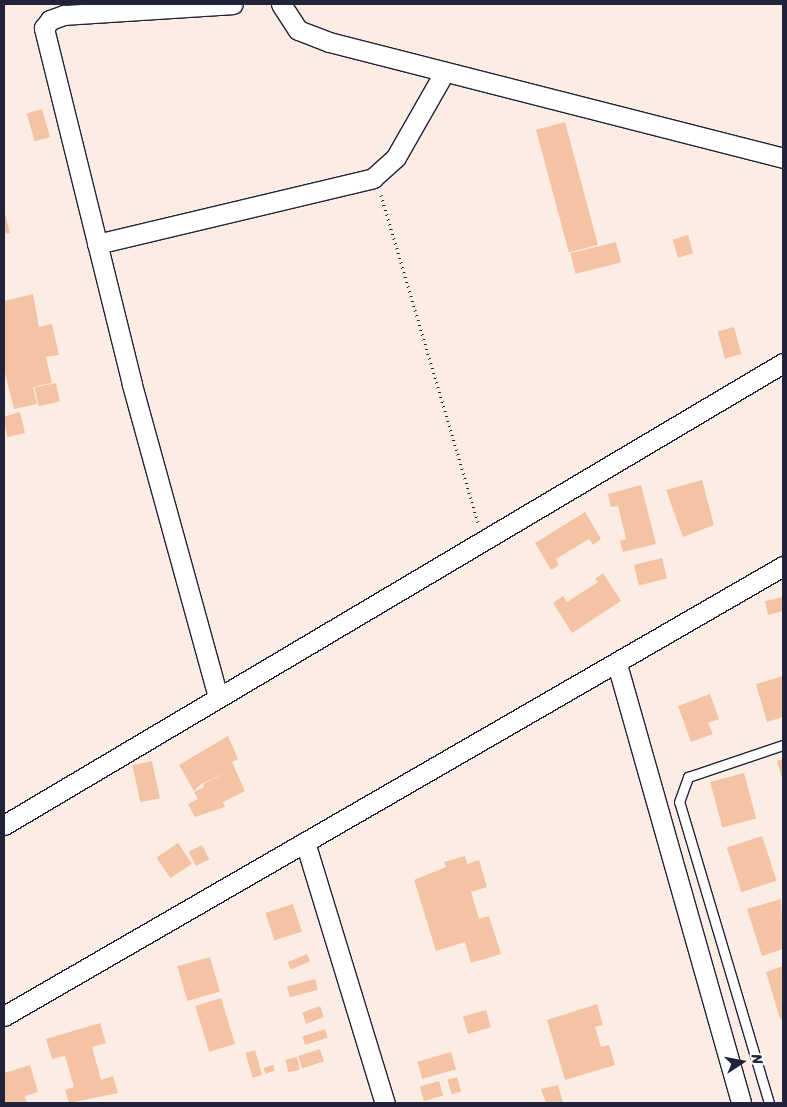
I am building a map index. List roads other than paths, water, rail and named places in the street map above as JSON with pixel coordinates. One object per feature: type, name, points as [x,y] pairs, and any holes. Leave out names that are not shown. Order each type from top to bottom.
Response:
[{"type":"street","points":[[218,697],[97,244],[44,28],[59,9],[233,4]]},
{"type":"street","points":[[281,4],[298,30],[444,73],[783,158]]},
{"type":"street","points":[[97,244],[372,178],[396,157],[444,73]]},
{"type":"street","points":[[4,825],[483,539],[783,363]]},
{"type":"street","points":[[4,1016],[617,664],[783,566]]},
{"type":"street","points":[[617,664],[741,1103]]},
{"type":"street","points":[[305,842],[385,1103]]},
{"type":"lane","points":[[769,1103],[679,802],[688,777],[783,745]]}]
